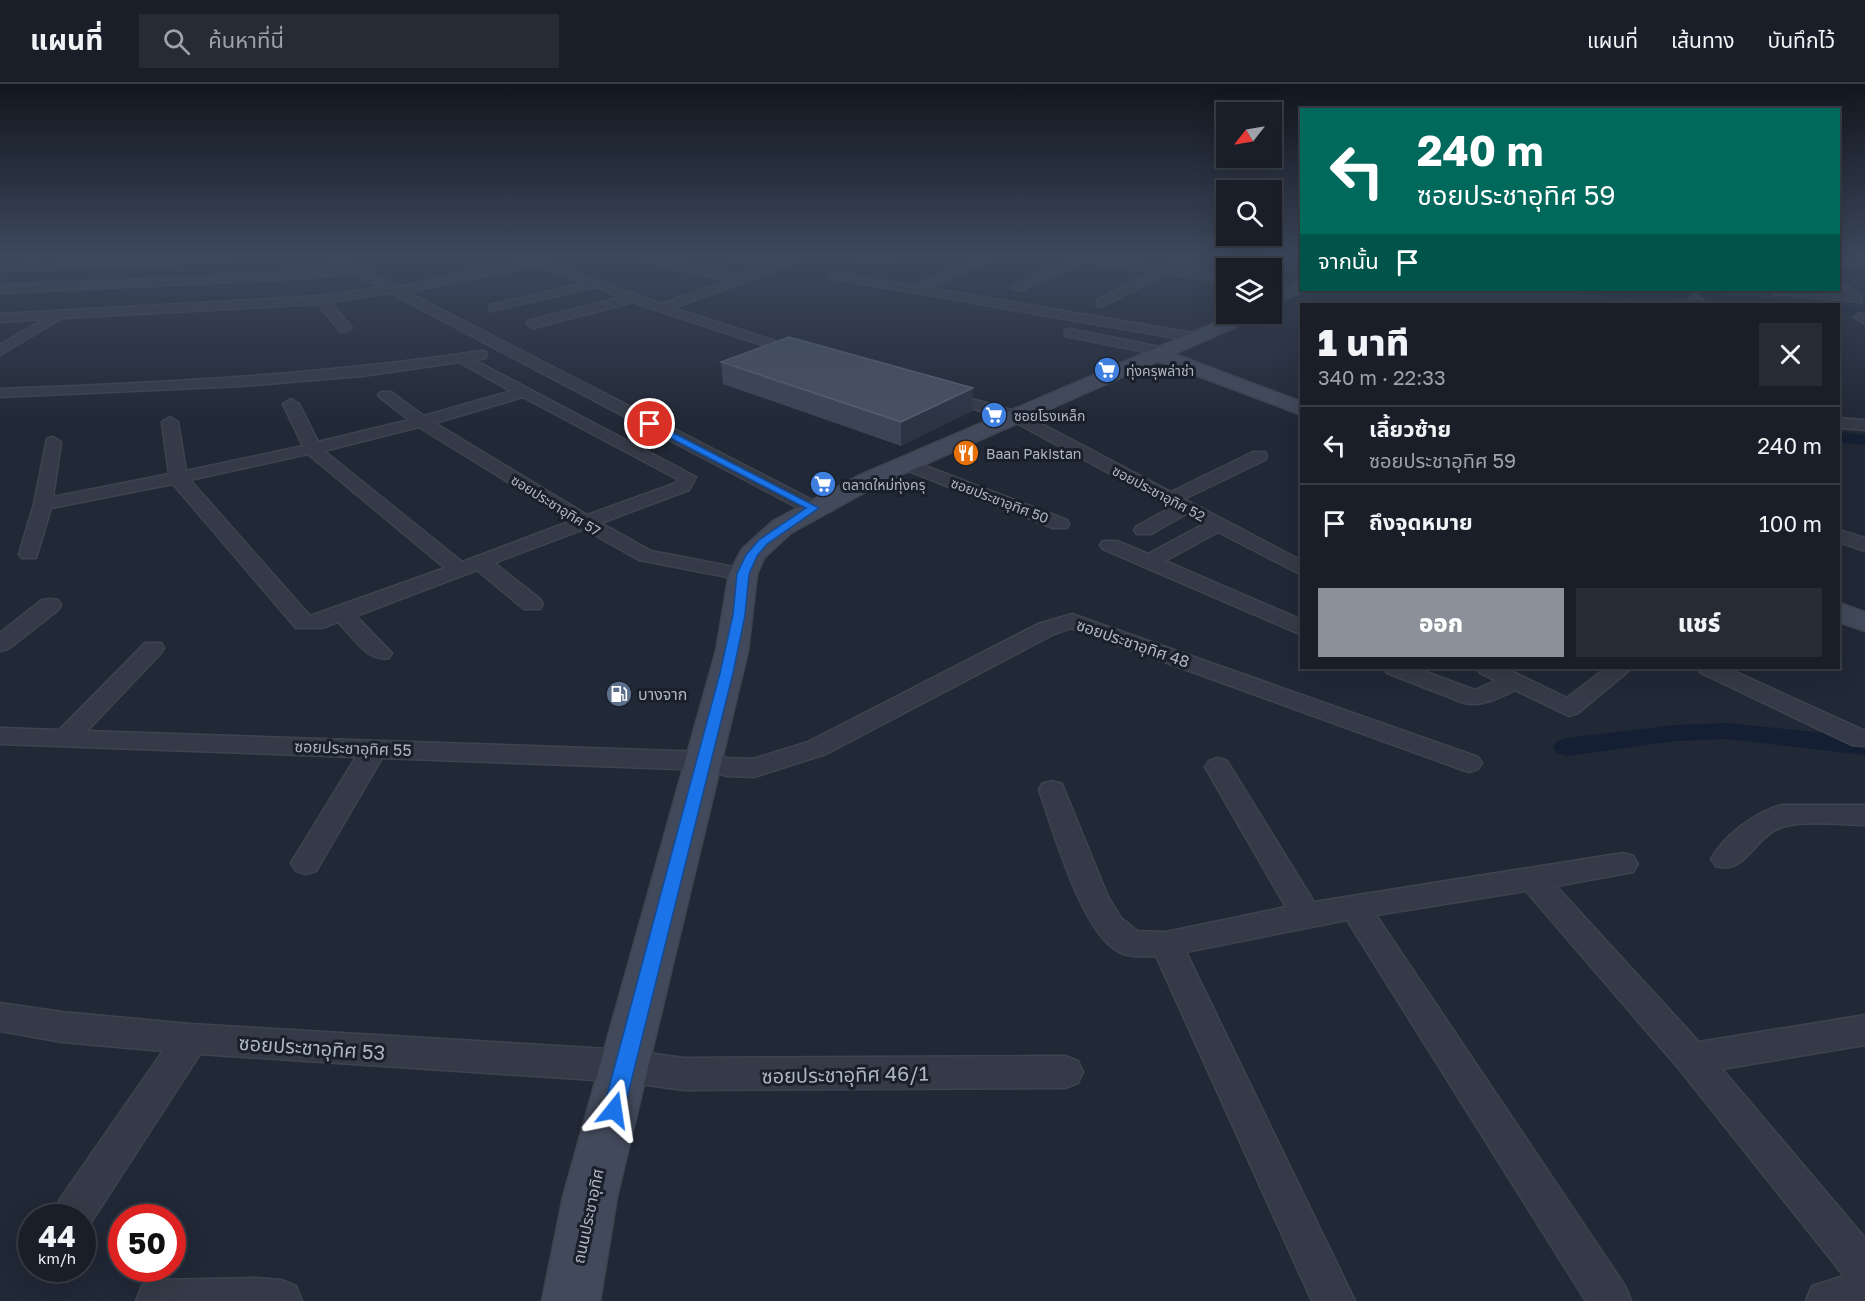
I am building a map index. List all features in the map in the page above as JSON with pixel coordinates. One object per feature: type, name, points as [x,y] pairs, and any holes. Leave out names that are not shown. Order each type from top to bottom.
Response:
[{"type":"main road","name":"ถนนประชาอุทิศ","points":[[571,1301],[590,1197],[705,761],[734,642],[743,574],[752,555],[763,542],[813,508],[907,464],[1228,324]]},
{"type":"main road","points":[[1162,353],[1300,408]]},
{"type":"main road","points":[[1840,612],[1865,622]]},
{"type":"street","points":[[0,318],[75,313]]},
{"type":"street","points":[[332,313],[345,328]]},
{"type":"street","points":[[436,313],[813,508]]},
{"type":"street","points":[[533,324],[576,313]]},
{"type":"street","points":[[676,313],[815,358]]},
{"type":"street","points":[[1049,313],[1198,338]]},
{"type":"street","points":[[0,351],[61,314]]},
{"type":"street","points":[[1060,330],[1162,353]]},
{"type":"street","points":[[0,393],[251,381],[408,367],[507,351]]},
{"type":"street","points":[[170,422],[178,478],[298,619],[309,623],[342,614],[683,486],[687,477],[465,362]]},
{"type":"street","name":"ซอยประชาอุทิศ 52","points":[[926,390],[1016,416],[1300,567]]},
{"type":"street","points":[[43,504],[313,450],[424,423],[524,392]]},
{"type":"street","name":"ซอยประชาอุทิศ 57","points":[[386,395],[424,423],[638,554],[743,574]]},
{"type":"street","points":[[291,404],[313,450],[459,569]]},
{"type":"street","points":[[1840,423],[1865,424]]},
{"type":"street","points":[[29,554],[43,504],[53,442]]},
{"type":"street","points":[[1144,530],[1178,503],[1259,456]]},
{"type":"street","name":"ซอยประชาอุทิศ 50","points":[[907,464],[1060,524]]},
{"type":"street","points":[[1149,562],[1218,524]]},
{"type":"street","points":[[1840,536],[1865,545]]},
{"type":"street","points":[[1110,545],[1300,627]]},
{"type":"street","points":[[480,562],[532,604]]},
{"type":"street","points":[[0,644],[50,605]]},
{"type":"street","points":[[342,614],[381,653]]},
{"type":"street","name":"ซอยประชาอุทิศ 48","points":[[705,761],[727,767],[754,768],[817,748],[1046,629],[1072,621],[1469,763]]},
{"type":"street","points":[[66,738],[153,648]]},
{"type":"street","points":[[1398,669],[1473,698],[1492,693],[1514,681]]},
{"type":"street","points":[[1490,669],[1569,708],[1619,669]]},
{"type":"street","points":[[1710,669],[1861,739]]},
{"type":"street","name":"ซอยประชาอุทิศ 55","points":[[0,736],[705,761]]},
{"type":"street","points":[[306,863],[374,749]]},
{"type":"street","points":[[1218,766],[1306,915]]},
{"type":"street","points":[[1052,790],[1094,899],[1110,927],[1130,943],[1166,945],[1306,915],[1356,909],[1531,877],[1623,864]]},
{"type":"street","points":[[1726,859],[1761,825],[1781,815],[1865,815]]},
{"type":"street","points":[[1531,877],[1692,1059],[1865,1270]]},
{"type":"street","points":[[1356,909],[1610,1301]]},
{"type":"street","points":[[1166,945],[1334,1301]]},
{"type":"street","name":"ซอยประชาอุทิศ 53","points":[[0,1017],[62,1027],[191,1039],[625,1066]]},
{"type":"street","points":[[1692,1059],[1865,1030]]},
{"type":"street","points":[[80,1204],[191,1039]]},
{"type":"street","name":"ซอยประชาอุทิศ 46/1","points":[[625,1066],[684,1074],[726,1075],[1065,1072]]},
{"type":"street","points":[[1827,1301],[1865,1292]]},
{"type":"street","points":[[157,1301],[265,1300]]},
{"type":"building","points":[[789,337],[973,388],[901,422],[721,362]]},
{"type":"waterway","points":[[1840,437],[1865,440]]},
{"type":"waterway","points":[[1567,747],[1675,733],[1727,731],[1865,746]]},
{"type":"place","name":"ทุ่งครุพล่าช่า","points":[[1107,370]]},
{"type":"place","name":"ซอยโรงเหล็ก","points":[[994,415]]},
{"type":"place","name":"Baan Pakistan","points":[[966,453]]},
{"type":"place","name":"ตลาดใหม่ทุ่งครุ","points":[[823,484]]},
{"type":"place","name":"บางจาก","points":[[619,694]]},
{"type":"route","points":[[614,1110],[727,673],[739,615],[743,574],[752,555],[763,542],[813,508],[650,424]]}]
